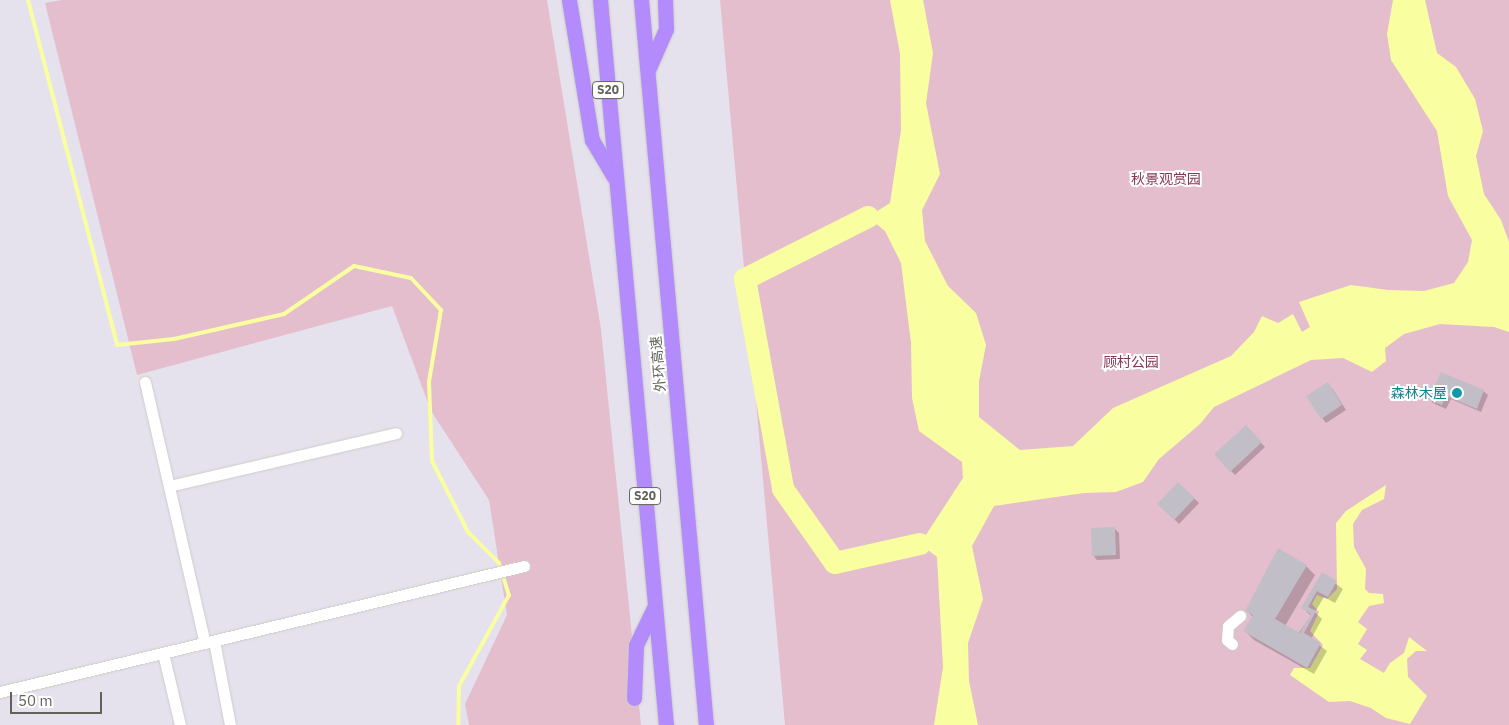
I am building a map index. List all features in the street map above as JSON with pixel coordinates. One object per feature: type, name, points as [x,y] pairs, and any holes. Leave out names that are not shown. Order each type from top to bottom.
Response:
[{"type":"highway","name":"外环高速","points":[[600,0],[666,725]]},
{"type":"highway","name":"外环高速","points":[[641,0],[706,725]]},
{"type":"highway","points":[[647,71],[666,29],[665,0]]},
{"type":"highway","points":[[570,7],[592,140],[616,180]]},
{"type":"highway","points":[[634,698],[636,645],[655,607]]},
{"type":"street","points":[[145,382],[168,486],[230,725]]},
{"type":"street","points":[[168,486],[396,433]]},
{"type":"street","points":[[0,692],[524,566]]},
{"type":"street","points":[[1232,644],[1227,640],[1228,626],[1240,616]]},
{"type":"street","points":[[167,652],[180,725]]},
{"type":"green space","points":[[62,0],[547,0],[601,329],[641,725],[469,725],[465,704],[507,615],[489,500],[431,411],[392,306],[137,375],[45,3]]},
{"type":"green space","name":"顾村公园","points":[[720,0],[1509,0],[1509,725],[785,725]]},
{"type":"shaded area","points":[[890,0],[923,0],[933,53],[926,103],[940,174],[922,210],[925,241],[948,286],[976,313],[986,345],[979,381],[979,417],[1020,450],[1073,446],[1113,408],[1231,356],[1254,332],[1262,316],[1278,323],[1293,314],[1302,332],[1310,327],[1299,302],[1351,285],[1388,290],[1424,291],[1454,283],[1468,262],[1472,240],[1448,196],[1437,131],[1391,60],[1387,34],[1393,0],[1425,0],[1437,53],[1456,67],[1475,99],[1483,131],[1476,156],[1484,194],[1501,220],[1509,242],[1509,332],[1494,327],[1440,324],[1404,334],[1385,348],[1386,361],[1372,372],[1343,358],[1311,360],[1214,407],[1200,424],[1159,459],[1143,482],[1116,492],[1084,493],[994,506],[972,546],[983,599],[968,643],[969,681],[978,725],[934,725],[943,667],[937,557],[920,544],[963,478],[962,462],[919,431],[912,398],[911,343],[901,263],[885,231],[868,217],[890,203],[901,130],[900,54]]},
{"type":"shaded area","points":[[1386,485],[1384,499],[1362,510],[1353,524],[1354,547],[1366,569],[1365,589],[1369,593],[1383,594],[1384,603],[1369,606],[1358,622],[1367,629],[1358,644],[1367,650],[1360,659],[1384,673],[1390,663],[1404,653],[1409,637],[1427,651],[1416,651],[1407,659],[1408,677],[1427,696],[1410,724],[1386,718],[1371,708],[1350,701],[1329,702],[1290,675],[1294,668],[1310,668],[1323,645],[1310,631],[1319,612],[1312,604],[1317,595],[1327,599],[1337,589],[1336,523],[1346,511]]},
{"type":"building","name":"森林木屋","points":[[1441,372],[1484,390],[1477,409],[1446,396],[1442,405],[1428,399]]},
{"type":"building","points":[[1328,382],[1342,405],[1321,419],[1306,396]]},
{"type":"building","points":[[1246,425],[1262,442],[1230,472],[1214,454]]},
{"type":"building","points":[[1178,482],[1195,498],[1174,520],[1157,504]]},
{"type":"building","points":[[1115,527],[1116,555],[1092,556],[1091,528]]},
{"type":"building","points":[[1278,548],[1307,565],[1275,619],[1300,633],[1311,614],[1301,608],[1322,572],[1337,581],[1328,597],[1317,591],[1308,607],[1316,611],[1304,633],[1321,643],[1307,668],[1243,631],[1253,615],[1245,611]]},
{"type":"waterway","points":[[28,0],[117,345],[174,339],[284,314],[354,266],[411,278],[441,310],[429,382],[432,461],[468,532],[499,563],[509,595],[459,686],[458,725]]},
{"type":"waterway","points":[[868,217],[745,279],[783,489],[835,563],[920,544]]},
{"type":"place","name":"森林木屋","points":[[1457,393]]},
{"type":"park label","name":"秋景观赏园","points":[[1166,179]]}]
